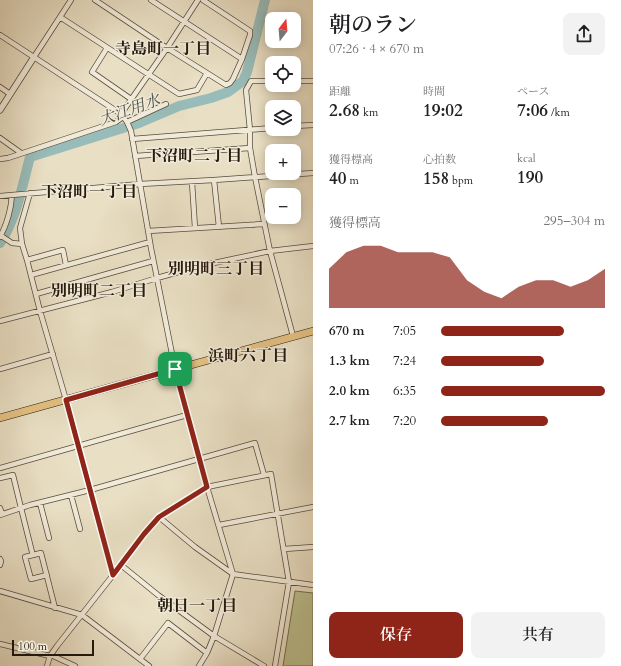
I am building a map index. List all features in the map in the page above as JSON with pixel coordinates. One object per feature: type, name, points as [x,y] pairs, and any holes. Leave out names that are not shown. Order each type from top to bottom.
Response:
[{"type":"main road","points":[[0,418],[313,330]]},
{"type":"street","points":[[0,110],[71,0]]},
{"type":"street","points":[[96,0],[167,48],[226,85],[233,79],[242,59],[250,31],[203,0]]},
{"type":"street","points":[[151,0],[242,59]]},
{"type":"street","points":[[0,159],[8,158],[116,122],[198,0]]},
{"type":"street","points":[[60,17],[179,94],[197,90],[207,74]]},
{"type":"street","points":[[0,35],[122,115],[128,122],[153,261],[175,369],[207,487],[233,574],[214,636],[207,653],[199,666]]},
{"type":"street","points":[[107,48],[92,72],[131,99]]},
{"type":"street","points":[[265,81],[251,81],[246,90],[250,130],[250,148],[254,177],[270,251],[293,336]]},
{"type":"street","points":[[301,81],[313,81]]},
{"type":"street","points":[[0,87],[10,94]]},
{"type":"street","points":[[128,122],[166,104]]},
{"type":"street","points":[[301,125],[313,124]]},
{"type":"street","points":[[132,139],[265,129]]},
{"type":"street","points":[[0,138],[21,153]]},
{"type":"street","points":[[135,156],[250,148]]},
{"type":"street","points":[[0,196],[140,184],[192,182],[313,173]]},
{"type":"street","points":[[214,180],[219,227]]},
{"type":"street","points":[[192,182],[195,228]]},
{"type":"street","points":[[27,194],[20,228],[22,244],[113,575]]},
{"type":"street","points":[[13,195],[1,236],[12,243],[22,244]]},
{"type":"street","points":[[148,231],[264,224]]},
{"type":"street","points":[[31,275],[150,242]]},
{"type":"street","points":[[0,321],[112,292],[214,262],[270,251],[313,246]]},
{"type":"street","points":[[27,260],[63,250],[66,265]]},
{"type":"street","points":[[36,294],[153,261]]},
{"type":"street","points":[[0,369],[53,354]]},
{"type":"street","points":[[0,468],[187,415]]},
{"type":"street","points":[[0,508],[1,514],[255,443],[264,475]]},
{"type":"street","points":[[47,666],[57,646],[122,565],[144,534],[159,517],[207,487],[271,474],[289,582],[274,666]]},
{"type":"street","points":[[0,478],[13,475],[32,552]]},
{"type":"street","points":[[71,495],[80,529]]},
{"type":"street","points":[[40,503],[49,538]]},
{"type":"street","points":[[219,525],[313,507]]},
{"type":"street","points":[[159,517],[195,547],[233,574],[313,585]]},
{"type":"street","points":[[284,549],[313,547]]},
{"type":"street","points":[[47,575],[31,579],[25,557],[41,553],[47,575],[55,608]]},
{"type":"street","points":[[0,559],[0,565]]},
{"type":"street","points":[[122,565],[158,596],[214,636],[264,666]]},
{"type":"street","points":[[0,591],[82,615],[150,666]]},
{"type":"street","points":[[140,659],[168,623],[207,653]]},
{"type":"street","points":[[0,644],[51,656],[75,666]]},
{"type":"green space","points":[[295,591],[313,593],[313,666],[283,666]]},
{"type":"waterway","name":"大江用水","points":[[0,243],[15,212],[30,157],[139,123],[179,106],[228,92],[243,81],[247,72],[265,0]]},
{"type":"district","name":"寺島町一丁目","points":[[163,48]]},
{"type":"district","name":"下沼町二丁目","points":[[194,155]]},
{"type":"district","name":"下沼町一丁目","points":[[89,191]]},
{"type":"district","name":"別明町三丁目","points":[[216,268]]},
{"type":"district","name":"別明町二丁目","points":[[99,290]]},
{"type":"district","name":"浜町六丁目","points":[[248,355]]},
{"type":"district","name":"朝日一丁目","points":[[197,605]]},
{"type":"route","points":[[175,369],[207,487],[159,517],[113,575],[66,400],[175,369]]}]
